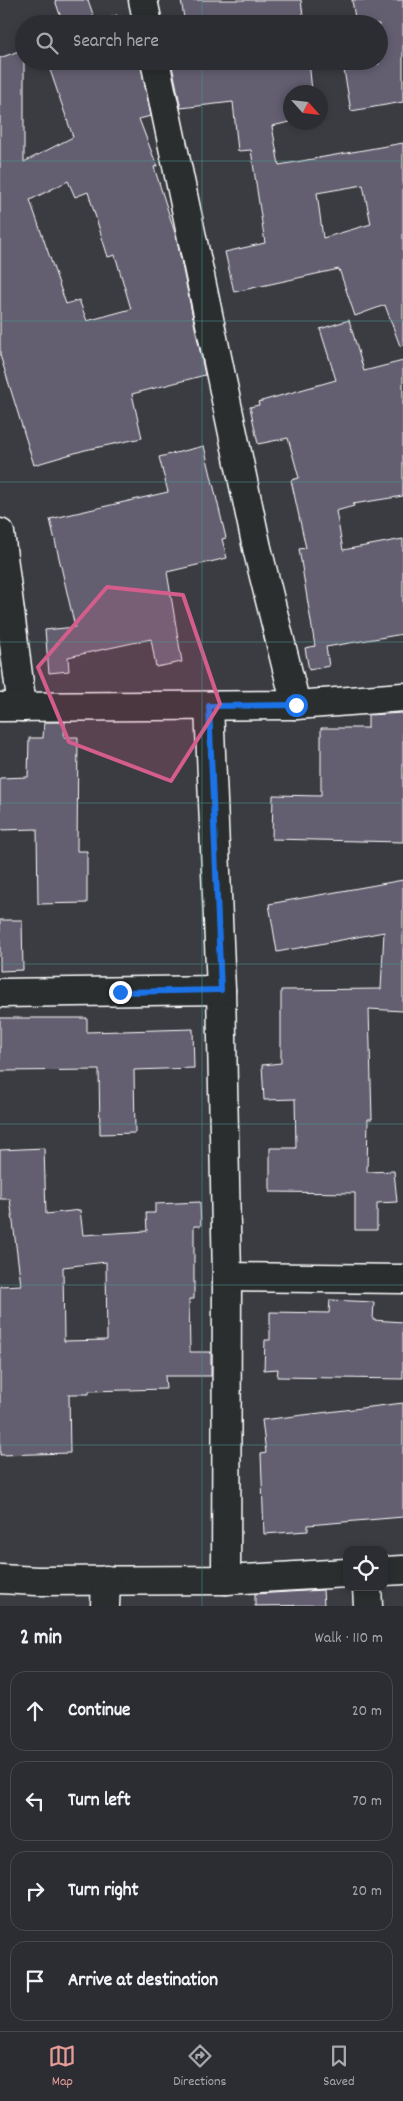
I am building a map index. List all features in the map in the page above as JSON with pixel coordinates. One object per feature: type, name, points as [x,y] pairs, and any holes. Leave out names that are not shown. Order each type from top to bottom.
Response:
[{"type":"street","points":[[143,0],[146,15]]},
{"type":"street","points":[[157,70],[256,548],[296,705]]},
{"type":"street","points":[[0,533],[11,707],[296,705],[403,698]]},
{"type":"street","points":[[209,706],[221,990],[227,1277],[226,1580]]},
{"type":"street","points":[[0,993],[221,990]]},
{"type":"street","points":[[227,1277],[403,1279]]},
{"type":"street","points":[[388,1571],[403,1570]]},
{"type":"street","points":[[0,1579],[38,1581],[106,1593],[226,1580],[343,1573]]},
{"type":"street","points":[[367,1591],[368,1606]]},
{"type":"highlighted area","points":[[107,587],[183,595],[220,704],[171,781],[69,742],[38,667]]},
{"type":"building","points":[[55,0],[88,0],[93,15],[60,15]]},
{"type":"building","points":[[181,0],[301,0],[303,15],[184,15]]},
{"type":"building","points":[[352,0],[403,0],[403,102],[351,111],[344,70],[388,70],[388,15],[354,15]]},
{"type":"building","points":[[15,52],[15,70],[24,70],[24,162],[73,137],[50,70],[142,70],[151,116],[139,119],[157,166],[154,167],[176,236],[205,375],[132,394],[142,438],[85,450],[34,465],[0,355],[0,58]],"holes":[[[68,181],[75,197],[88,192],[108,257],[115,255],[131,309],[87,321],[79,300],[66,304],[30,200]]]},
{"type":"building","points":[[173,70],[310,70],[311,85],[283,85],[283,124],[272,126],[279,165],[403,143],[403,345],[400,346],[385,305],[355,316],[339,269],[234,292],[225,252],[265,243],[251,150],[238,151],[233,102],[181,108]],"holes":[[[363,185],[371,224],[323,238],[317,193]]]},
{"type":"building","points":[[349,320],[364,371],[403,361],[403,496],[353,504],[354,506],[336,511],[343,550],[403,539],[403,634],[326,647],[329,666],[309,670],[305,648],[315,646],[299,549],[306,548],[291,480],[299,478],[288,438],[258,444],[250,407],[259,405],[258,402],[336,380],[320,329]]},
{"type":"building","points":[[204,446],[226,538],[222,539],[227,558],[167,572],[182,662],[156,667],[151,639],[68,657],[69,671],[49,673],[45,630],[75,627],[50,519],[168,492],[159,457]]},
{"type":"building","points":[[403,713],[403,842],[272,839],[273,795],[321,796],[321,728],[368,728],[368,715]]},
{"type":"building","points":[[44,722],[65,722],[64,737],[78,737],[77,851],[87,851],[87,903],[38,904],[37,829],[0,830],[0,778],[28,777],[29,738],[43,738]]},
{"type":"building","points":[[403,880],[403,1011],[369,1009],[372,1119],[368,1119],[367,1172],[394,1171],[397,1202],[377,1203],[377,1230],[355,1230],[355,1193],[270,1192],[270,1148],[296,1148],[295,1099],[264,1100],[262,1065],[281,1063],[281,990],[381,989],[384,932],[277,952],[269,904]]},
{"type":"building","points":[[0,920],[22,920],[23,970],[0,971]]},
{"type":"building","points":[[0,1018],[87,1018],[87,1032],[193,1029],[194,1068],[134,1070],[135,1133],[100,1134],[99,1070],[0,1071]]},
{"type":"building","points":[[44,1148],[46,1214],[80,1210],[83,1235],[147,1231],[146,1213],[155,1213],[155,1204],[200,1202],[201,1226],[194,1226],[194,1299],[189,1299],[190,1352],[211,1352],[211,1376],[165,1376],[166,1389],[89,1391],[89,1394],[69,1394],[70,1453],[0,1455],[0,1286],[21,1285],[10,1199],[0,1199],[0,1150]],"holes":[[[106,1262],[107,1340],[64,1341],[63,1267]]]},
{"type":"building","points":[[330,1300],[374,1302],[373,1320],[403,1322],[403,1379],[277,1377],[278,1369],[264,1370],[265,1340],[270,1340],[270,1312],[329,1313]]},
{"type":"building","points":[[403,1403],[403,1517],[308,1525],[308,1531],[264,1534],[261,1454],[266,1453],[262,1420]]},
{"type":"building","points":[[323,1590],[324,1605],[255,1606],[255,1594]]},
{"type":"route","points":[[120,992],[221,990],[209,706],[296,705]]}]
